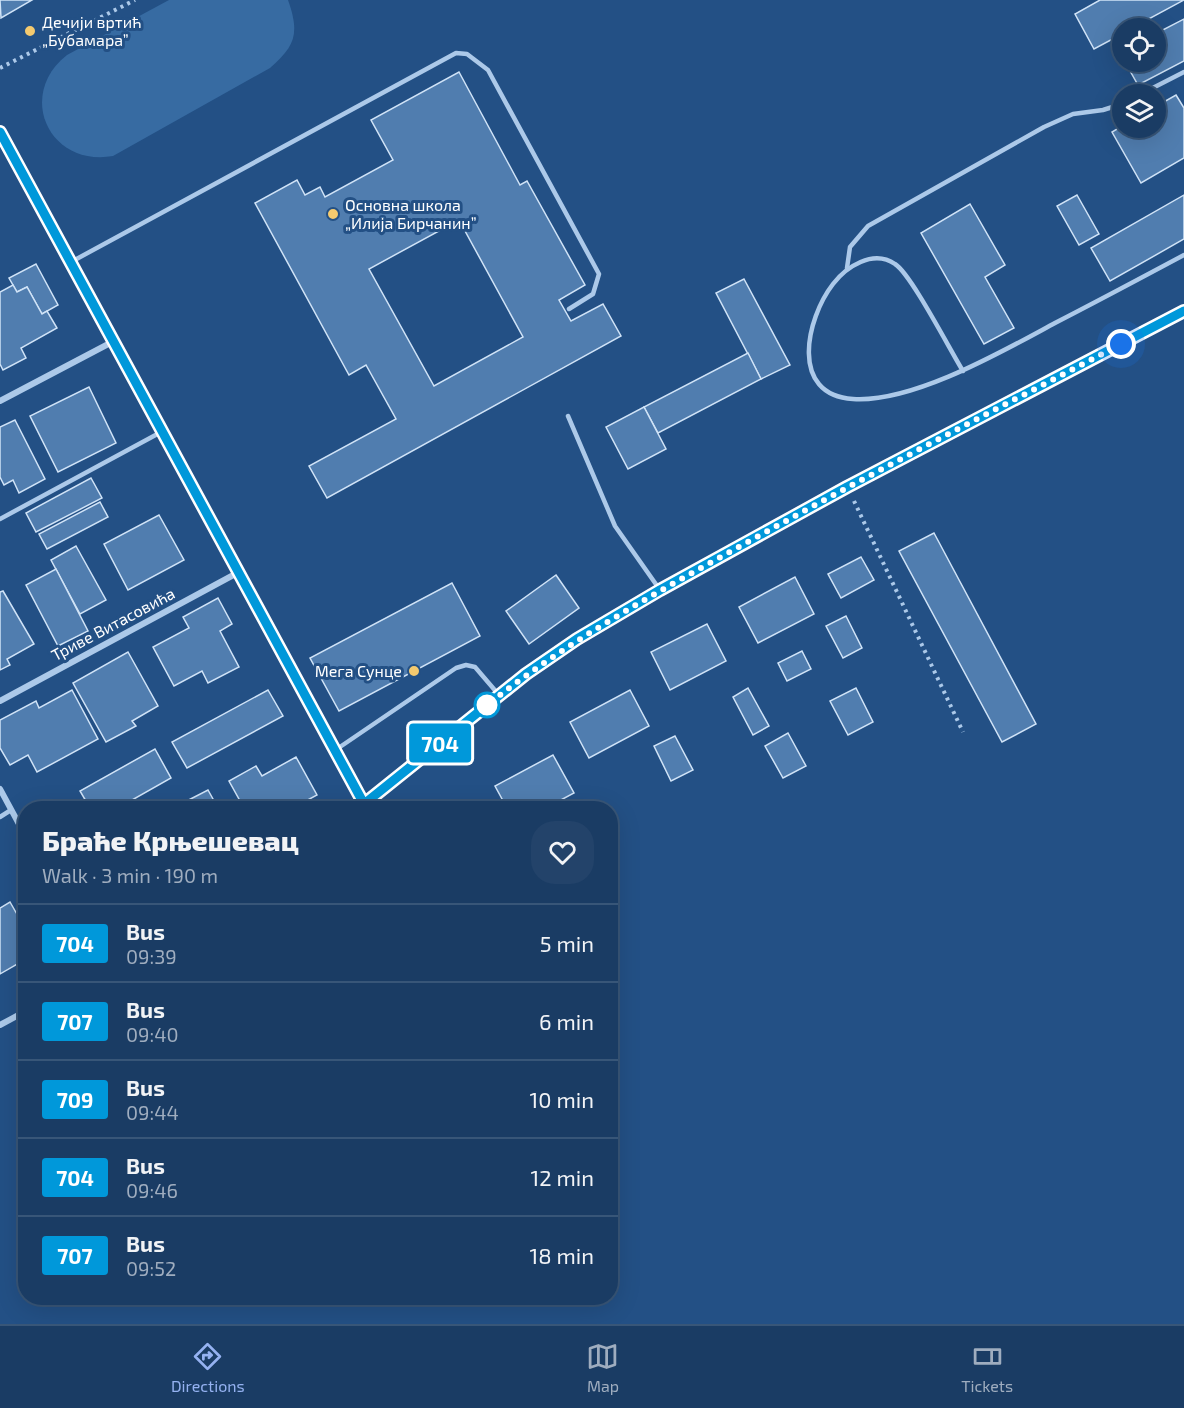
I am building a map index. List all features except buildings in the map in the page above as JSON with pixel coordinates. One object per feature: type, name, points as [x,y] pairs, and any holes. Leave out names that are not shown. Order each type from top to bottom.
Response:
[{"type":"street","points":[[0,132],[239,572],[359,801]]},
{"type":"street","points":[[368,801],[498,695],[577,639],[660,590],[847,487],[1184,311]]},
{"type":"street","points":[[0,401],[114,341]]},
{"type":"street","name":"Триве Витасовића","points":[[0,701],[239,572]]},
{"type":"street","points":[[0,789],[18,823]]},
{"type":"street","points":[[0,1025],[18,1015]]},
{"type":"lane","points":[[71,262],[456,53],[467,54],[488,70],[599,274],[593,294],[569,309]]},
{"type":"lane","points":[[1161,84],[1184,72]]},
{"type":"lane","points":[[1112,107],[1073,114],[1044,127],[868,226],[850,247],[847,268],[822,299],[808,338],[808,362],[818,381],[828,391],[848,399],[872,398],[900,392],[963,371],[1184,255]]},
{"type":"lane","points":[[847,268],[869,260],[889,260],[897,265],[963,371]]},
{"type":"lane","points":[[568,416],[615,526],[660,590]]},
{"type":"lane","points":[[0,519],[163,431]]},
{"type":"lane","points":[[334,751],[456,668],[466,665],[475,667],[498,695]]},
{"type":"lane","points":[[0,817],[11,810]]},
{"type":"path","points":[[0,68],[135,0]]},
{"type":"path","points":[[847,487],[963,732]]},
{"type":"shaded area","points":[[169,0],[288,0],[294,22],[293,38],[285,53],[270,68],[113,156],[91,156],[72,150],[57,139],[47,125],[42,107],[44,89],[52,71],[67,55]]},
{"type":"bus line","name":"704","points":[[0,132],[362,801]]},
{"type":"bus line","name":"704","points":[[368,801],[526,674],[577,639],[660,590],[847,487],[1184,311]]},
{"type":"place","name":"Дечији вртић „Бубамара”","points":[[30,31]]},
{"type":"place","name":"Основна школа „Илија Бирчанин”","points":[[333,214]]},
{"type":"place","name":"Мега Сунце","points":[[414,671]]},
{"type":"route","points":[[487,705],[481,710],[526,674],[577,639],[660,590],[847,487],[1121,344]]}]
